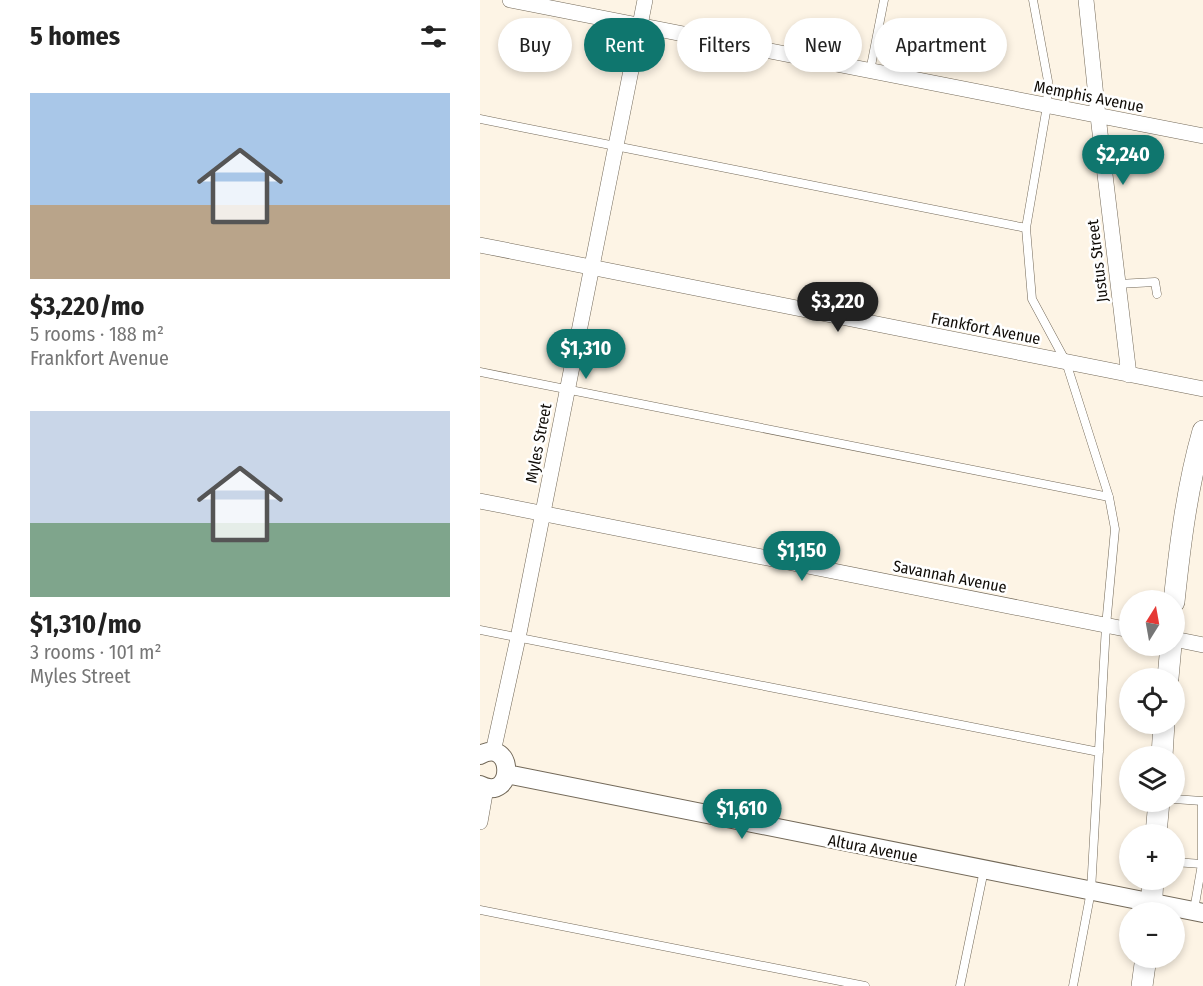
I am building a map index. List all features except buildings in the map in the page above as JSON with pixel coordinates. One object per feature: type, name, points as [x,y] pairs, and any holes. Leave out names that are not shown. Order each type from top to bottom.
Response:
[{"type":"main road","points":[[1175,590],[1189,489],[1203,432]]},
{"type":"main road","points":[[1142,986],[1144,968]]},
{"type":"street","name":"Memphis Avenue","points":[[510,0],[600,18]]},
{"type":"street","name":"Myles Street","points":[[642,18],[645,0]]},
{"type":"street","name":"Justus Street","points":[[1086,0],[1130,375]]},
{"type":"street","name":"Memphis Avenue","points":[[665,31],[1203,136]]},
{"type":"street","name":"Myles Street","points":[[486,754],[518,638],[630,72]]},
{"type":"street","name":"Frankfort Avenue","points":[[480,245],[1203,389]]},
{"type":"street","name":"Savannah Avenue","points":[[480,501],[1119,628]]},
{"type":"street","points":[[1185,641],[1203,645]]},
{"type":"street","points":[[480,822],[483,787],[495,788],[503,783],[507,774],[507,765],[502,757],[486,754]]},
{"type":"street","name":"Altura Avenue","points":[[507,774],[1091,891],[1130,902]]},
{"type":"lane","points":[[870,71],[885,0]]},
{"type":"lane","points":[[1033,0],[1048,81],[1047,106],[1026,228],[1032,299],[1066,362],[1108,497],[1115,530],[1106,626],[1091,891],[1073,986]]},
{"type":"lane","points":[[480,119],[1026,228]]},
{"type":"lane","points":[[1118,284],[1155,282],[1157,294]]},
{"type":"lane","points":[[480,372],[1108,497]]},
{"type":"lane","points":[[480,630],[1099,752]]},
{"type":"lane","points":[[1185,800],[1202,801],[1199,912]]},
{"type":"lane","points":[[1185,863],[1202,864]]},
{"type":"lane","points":[[960,986],[984,870]]},
{"type":"lane","points":[[480,910],[865,986]]}]
